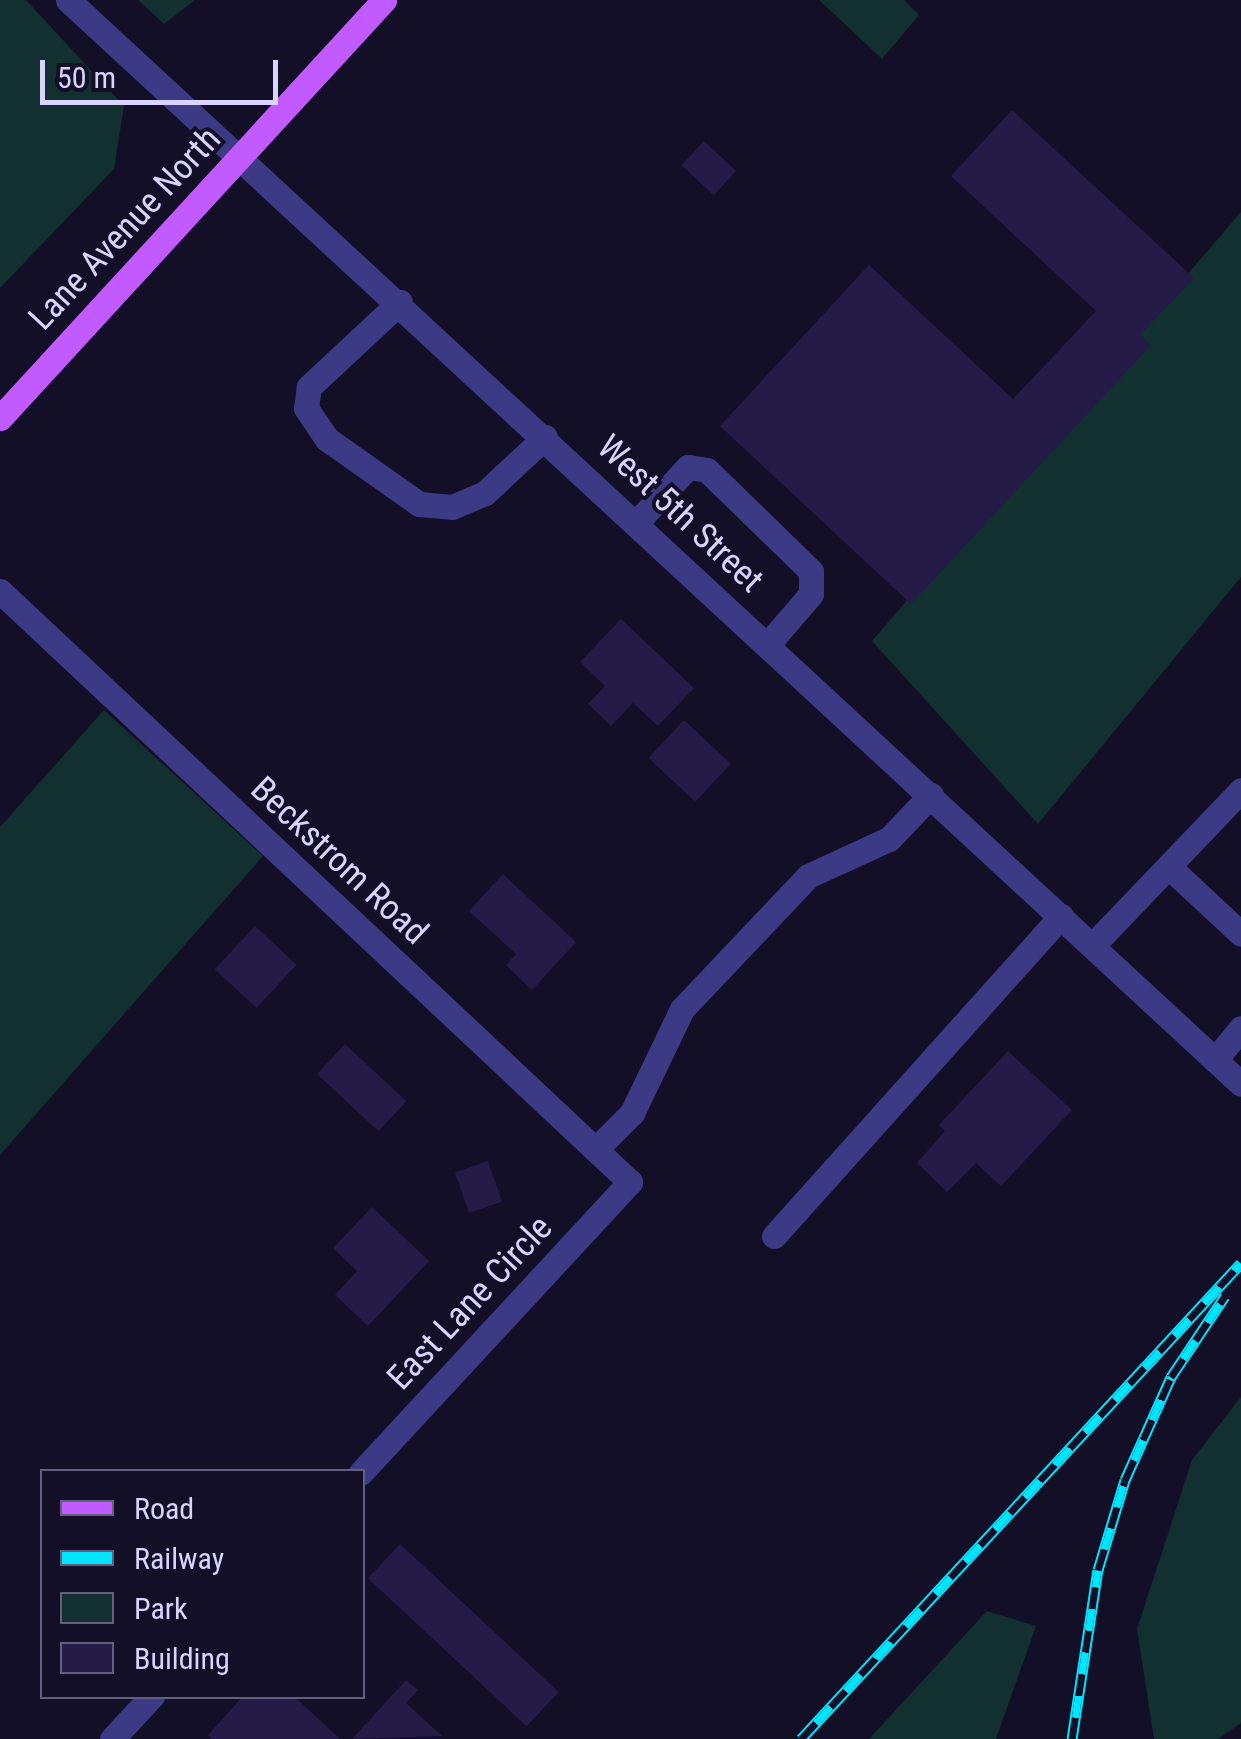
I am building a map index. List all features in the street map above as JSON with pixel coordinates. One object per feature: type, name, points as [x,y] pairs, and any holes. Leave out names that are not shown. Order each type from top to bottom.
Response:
[{"type":"main road","name":"Lane Avenue North","points":[[0,418],[384,0]]},
{"type":"street","name":"West 5th Street","points":[[68,0],[400,302],[1241,1084]]},
{"type":"street","points":[[400,302],[310,387],[306,408],[327,439],[420,504],[452,507],[485,493],[544,436]]},
{"type":"street","points":[[637,522],[688,467],[708,470],[811,572],[811,594],[768,644]]},
{"type":"street","name":"Beckstrom Road","points":[[0,591],[630,1182]]},
{"type":"street","points":[[1092,946],[1241,790]]},
{"type":"street","points":[[596,1150],[632,1113],[694,996],[808,876],[889,839],[931,795]]},
{"type":"street","points":[[1169,867],[1241,934]]},
{"type":"street","points":[[774,1236],[1061,916]]},
{"type":"street","points":[[1215,1060],[1241,1028]]},
{"type":"street","name":"East Lane Circle","points":[[364,1469],[630,1182]]},
{"type":"street","points":[[112,1739],[149,1699]]},
{"type":"green space","points":[[0,0],[26,0],[124,106],[114,169],[0,288]]},
{"type":"green space","points":[[138,0],[195,0],[164,24]]},
{"type":"green space","points":[[819,0],[904,0],[919,15],[882,59]]},
{"type":"green space","points":[[1241,212],[1241,577],[1038,824],[872,641]]},
{"type":"green space","points":[[104,710],[263,856],[0,1155],[0,827]]},
{"type":"green space","points":[[1241,1397],[1241,1723],[1218,1739],[1154,1739],[1137,1629],[1192,1460]]},
{"type":"green space","points":[[987,1611],[1036,1626],[996,1739],[869,1739]]},
{"type":"building","points":[[1012,110],[1194,278],[1140,335],[1151,345],[911,604],[720,426],[869,265],[1013,399],[1096,311],[951,176]]},
{"type":"building","points":[[704,141],[736,171],[714,195],[681,165]]},
{"type":"building","points":[[621,619],[694,688],[658,726],[633,703],[611,726],[588,704],[605,686],[580,662]]},
{"type":"building","points":[[684,720],[731,764],[695,802],[649,758]]},
{"type":"building","points":[[503,874],[576,942],[532,990],[506,965],[516,954],[469,911]]},
{"type":"building","points":[[255,926],[297,965],[256,1008],[215,969]]},
{"type":"building","points":[[345,1044],[406,1101],[378,1131],[317,1074]]},
{"type":"building","points":[[1008,1051],[1072,1110],[1001,1186],[976,1163],[947,1192],[917,1163],[945,1131],[939,1125]]},
{"type":"building","points":[[488,1161],[502,1202],[469,1213],[455,1172]]},
{"type":"building","points":[[372,1207],[429,1261],[368,1326],[335,1295],[357,1271],[333,1248]]},
{"type":"building","points":[[400,1544],[559,1692],[527,1726],[368,1578]]},
{"type":"building","points":[[406,1680],[418,1690],[406,1703],[442,1736],[352,1739]]},
{"type":"building","points":[[240,1699],[297,1699],[340,1739],[212,1739],[208,1735]]},
{"type":"railway","points":[[801,1739],[1241,1263]]},
{"type":"railway","points":[[1072,1739],[1098,1570],[1125,1480],[1171,1377],[1225,1296]]}]
